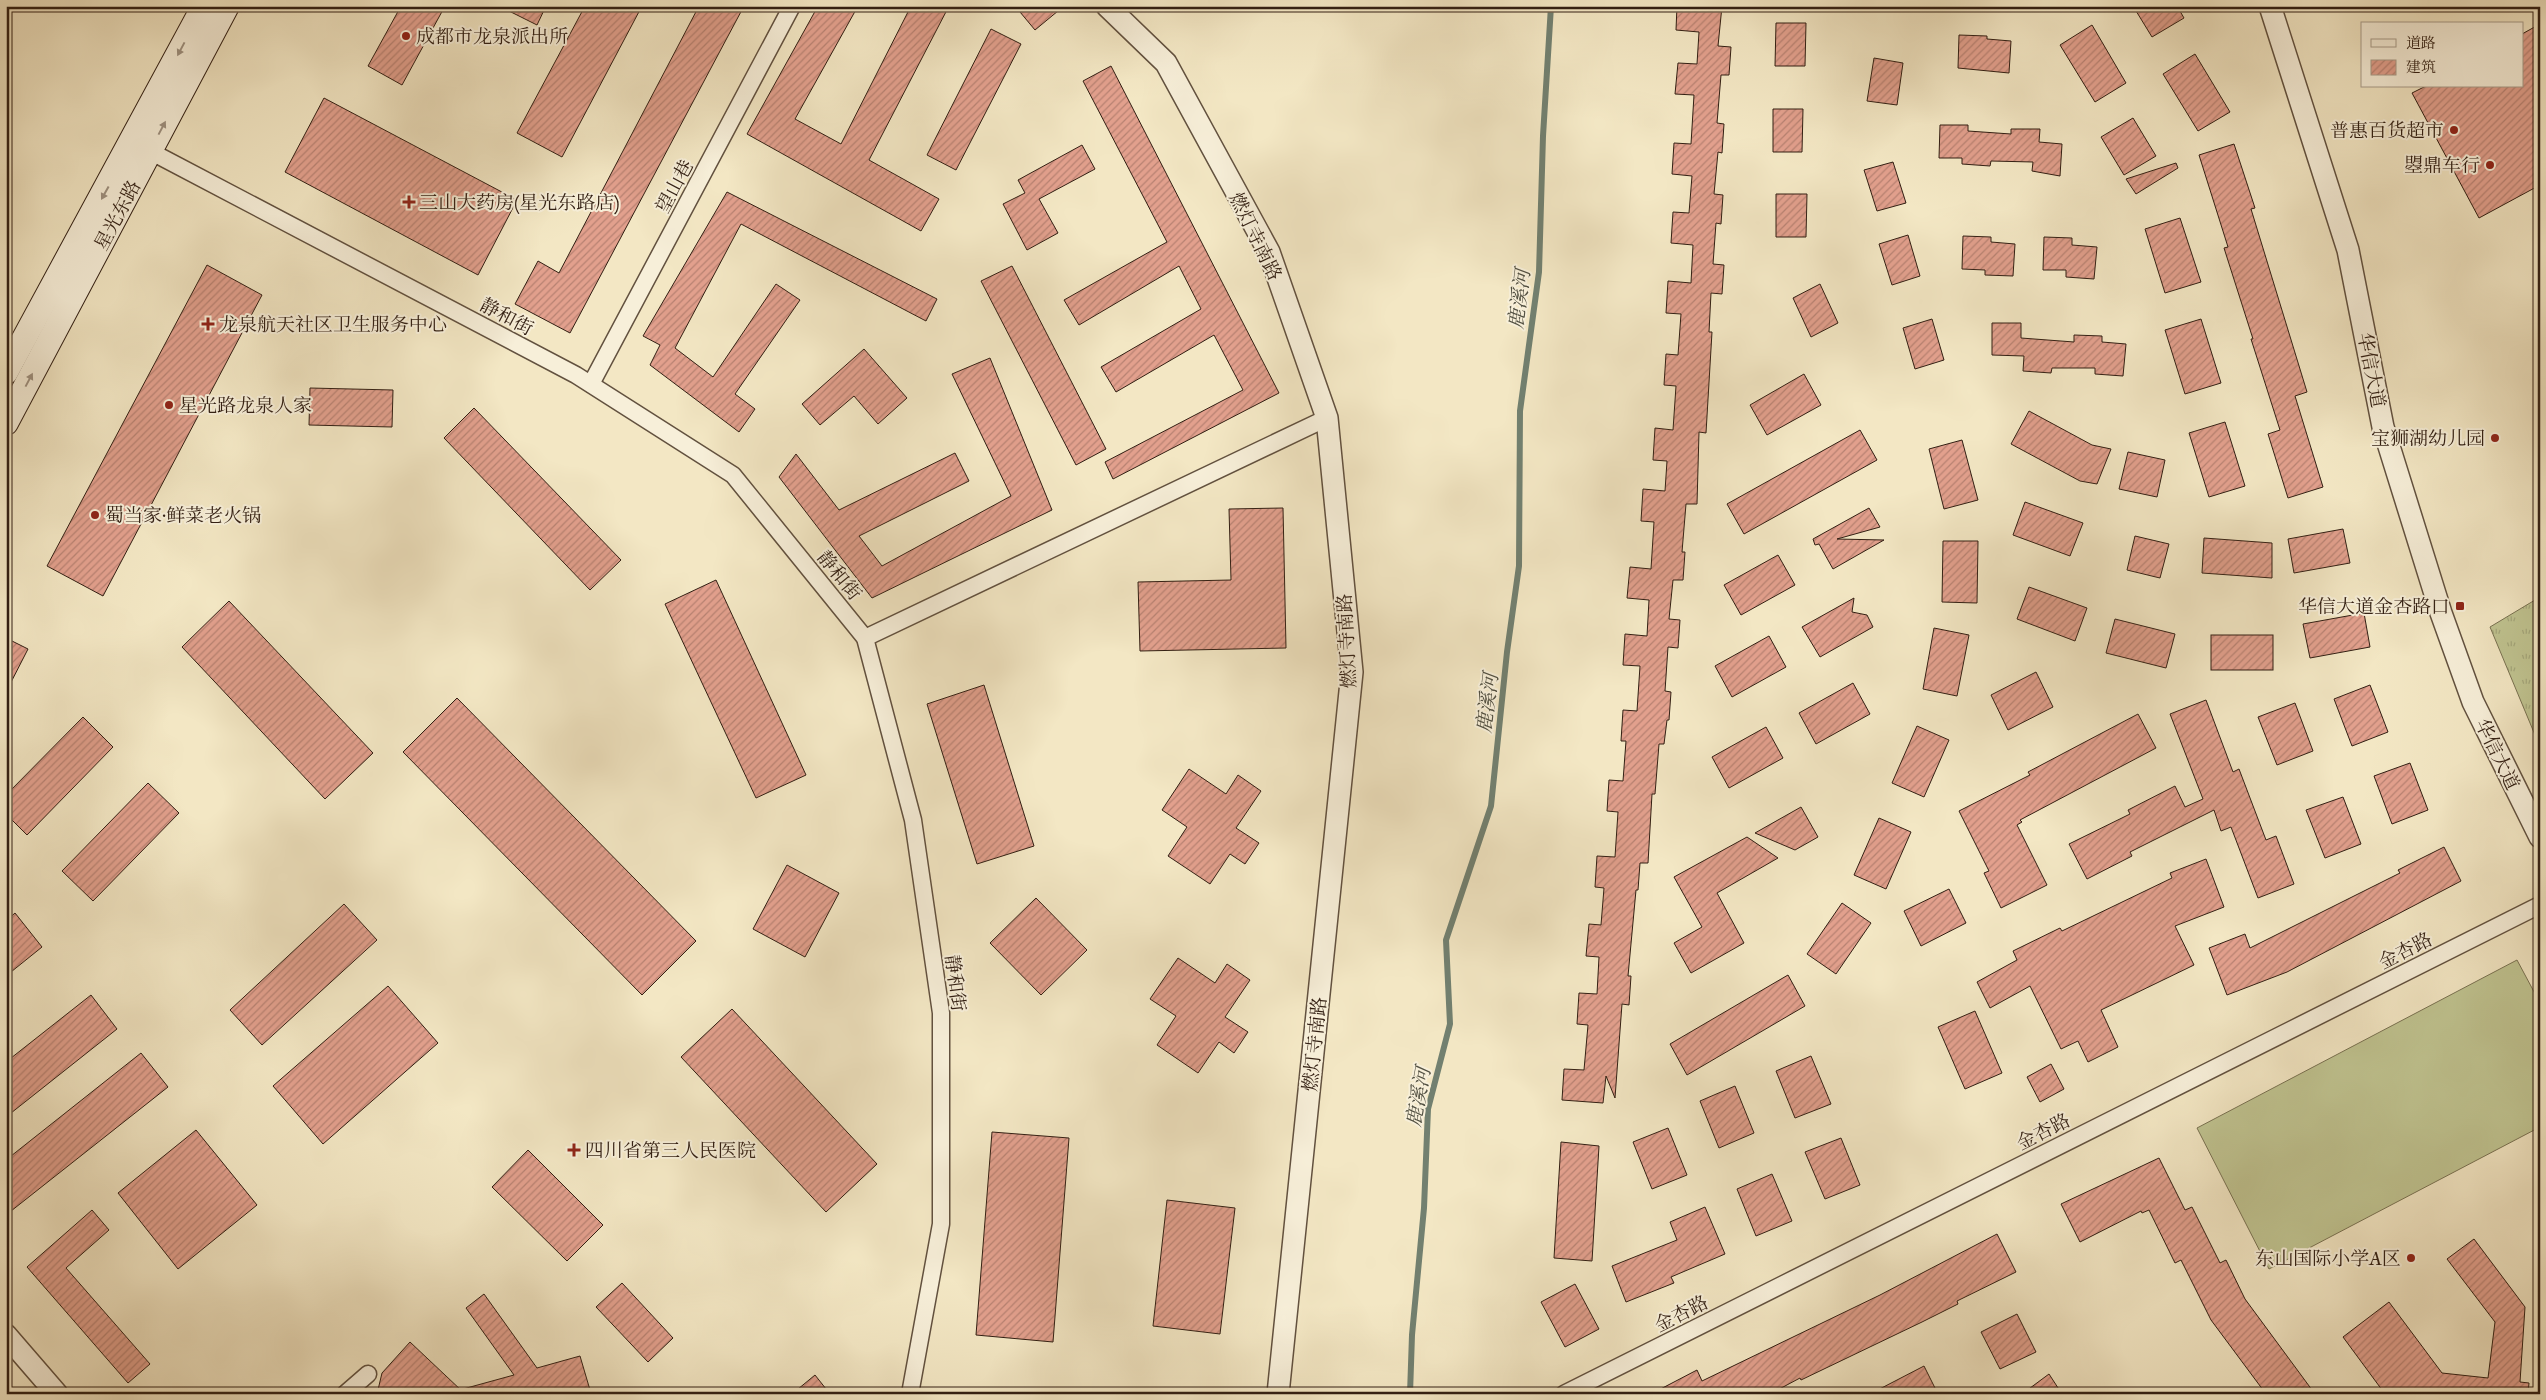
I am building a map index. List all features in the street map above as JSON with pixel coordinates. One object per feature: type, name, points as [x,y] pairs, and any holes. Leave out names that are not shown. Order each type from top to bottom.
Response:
[{"type":"main road","name":"星光东路","points":[[6,423],[142,146],[204,6]]},
{"type":"main road","name":"星光东路","points":[[6,372],[12,344],[142,146],[227,6]]},
{"type":"street","name":"望山巷","points":[[591,384],[792,6]]},
{"type":"street","name":"燃灯寺南路","points":[[1107,6],[1166,63],[1268,252],[1327,418],[1352,672],[1278,1394]]},
{"type":"street","name":"华信大道","points":[[2270,6],[2348,250],[2383,428],[2441,613],[2473,702],[2540,837]]},
{"type":"street","name":"静和街","points":[[142,146],[591,384],[733,475],[865,638],[913,820],[941,1013],[941,1224],[910,1394]]},
{"type":"street","points":[[865,638],[1327,418]]},
{"type":"street","name":"金杏路","points":[[1564,1394],[2540,905]]},
{"type":"street","points":[[6,1335],[57,1394]]},
{"type":"street","points":[[345,1394],[368,1374]]},
{"type":"green space","points":[[2540,597],[2540,747],[2490,627]]},
{"type":"green space","points":[[2517,960],[2540,1003],[2540,1127],[2269,1269],[2197,1128]]},
{"type":"building","name":"成都市龙泉派出所","points":[[401,6],[445,6],[402,85],[368,66]]},
{"type":"building","points":[[499,6],[546,6],[537,25]]},
{"type":"building","points":[[585,6],[642,6],[562,157],[517,133]]},
{"type":"building","points":[[699,6],[744,6],[570,333],[515,304],[538,261],[559,273]]},
{"type":"building","points":[[818,6],[858,6],[795,119],[841,144],[911,6],[949,6],[869,160],[939,199],[921,231],[747,134]]},
{"type":"building","points":[[1015,6],[1064,6],[1035,30]]},
{"type":"building","points":[[1677,6],[1722,6],[1718,46],[1731,47],[1729,75],[1721,75],[1717,123],[1724,124],[1722,153],[1718,152],[1714,194],[1723,195],[1721,224],[1716,223],[1713,264],[1724,265],[1722,294],[1711,293],[1709,332],[1712,332],[1706,433],[1699,432],[1697,504],[1686,504],[1682,552],[1685,552],[1683,580],[1673,580],[1669,619],[1680,620],[1678,648],[1668,647],[1665,691],[1671,692],[1669,720],[1667,720],[1664,744],[1659,744],[1655,794],[1652,794],[1648,863],[1640,863],[1638,890],[1636,890],[1628,976],[1631,976],[1629,1005],[1622,1004],[1615,1098],[1606,1076],[1603,1103],[1562,1100],[1564,1069],[1584,1070],[1588,1025],[1577,1024],[1579,993],[1597,994],[1599,957],[1586,956],[1589,924],[1601,925],[1604,888],[1595,887],[1597,856],[1615,857],[1618,812],[1607,811],[1609,780],[1623,781],[1626,741],[1621,741],[1623,710],[1637,711],[1640,666],[1623,665],[1625,634],[1647,636],[1649,600],[1627,598],[1630,567],[1651,569],[1654,522],[1641,521],[1643,489],[1665,491],[1667,461],[1653,460],[1655,428],[1673,430],[1676,386],[1664,385],[1666,354],[1678,355],[1681,314],[1666,313],[1668,281],[1691,283],[1693,245],[1671,243],[1673,212],[1689,213],[1692,176],[1672,174],[1674,143],[1691,144],[1694,95],[1675,94],[1678,63],[1697,64],[1699,32],[1676,30]]},
{"type":"building","points":[[2133,6],[2177,6],[2184,18],[2152,37]]},
{"type":"building","points":[[1776,23],[1806,23],[1805,66],[1775,66]]},
{"type":"building","points":[[2540,24],[2540,185],[2479,218],[2412,93],[2422,88],[2524,88],[2524,33]]},
{"type":"building","points":[[2092,25],[2126,83],[2095,102],[2060,45]]},
{"type":"building","points":[[991,29],[1021,44],[956,170],[927,155]]},
{"type":"building","points":[[1959,35],[1987,36],[1987,39],[2011,41],[2009,73],[1958,68]]},
{"type":"building","points":[[2195,54],[2230,112],[2198,131],[2163,74]]},
{"type":"building","points":[[1874,58],[1903,63],[1897,105],[1867,101]]},
{"type":"building","points":[[1111,66],[1279,393],[1113,479],[1105,462],[1243,390],[1214,335],[1116,392],[1101,367],[1201,309],[1179,266],[1079,325],[1064,300],[1167,242],[1083,81]]},
{"type":"building","points":[[324,98],[517,200],[478,275],[285,172]]},
{"type":"building","points":[[1773,109],[1803,109],[1802,152],[1773,152]]},
{"type":"building","points":[[2133,118],[2156,156],[2124,175],[2101,137]]},
{"type":"building","points":[[1940,125],[1968,125],[1968,131],[2011,134],[2011,129],[2040,129],[2039,142],[2062,144],[2060,176],[2032,171],[2033,162],[1991,161],[1990,166],[1962,164],[1962,158],[1939,158]]},
{"type":"building","points":[[2234,144],[2255,208],[2251,209],[2307,392],[2295,396],[2323,487],[2288,498],[2268,434],[2280,430],[2224,248],[2228,247],[2199,155]]},
{"type":"building","points":[[1082,145],[1095,169],[1039,199],[1058,233],[1027,250],[1003,204],[1025,193],[1018,180]]},
{"type":"building","points":[[1893,162],[1906,203],[1877,211],[1864,170]]},
{"type":"building","points":[[2176,163],[2178,168],[2136,194],[2126,179]]},
{"type":"building","points":[[727,192],[937,299],[926,321],[741,224],[675,348],[713,377],[776,284],[800,300],[735,394],[755,409],[739,432],[650,365],[660,345],[643,336]]},
{"type":"building","points":[[1776,194],[1807,194],[1806,237],[1776,237]]},
{"type":"building","points":[[2180,218],[2201,282],[2165,293],[2145,229]]},
{"type":"building","points":[[1908,235],[1920,276],[1892,285],[1879,244]]},
{"type":"building","points":[[1963,236],[1991,237],[1991,242],[2015,244],[2013,276],[1985,275],[1985,270],[1962,269]]},
{"type":"building","points":[[2044,237],[2072,238],[2072,245],[2097,247],[2094,279],[2066,277],[2066,270],[2043,270]]},
{"type":"building","points":[[207,265],[262,295],[103,596],[47,566]]},
{"type":"building","points":[[1012,266],[1106,449],[1076,465],[981,281]]},
{"type":"building","points":[[1820,284],[1838,323],[1811,337],[1793,298]]},
{"type":"building","points":[[1932,319],[1944,360],[1915,369],[1903,328]]},
{"type":"building","points":[[2201,319],[2221,383],[2185,394],[2165,330]]},
{"type":"building","points":[[1992,323],[2021,323],[2021,338],[2074,342],[2074,335],[2102,336],[2102,342],[2126,344],[2123,376],[2095,374],[2095,368],[2052,368],[2051,373],[2023,371],[2024,356],[1992,355]]},
{"type":"building","points":[[864,349],[907,398],[878,424],[854,396],[820,425],[802,404]]},
{"type":"building","points":[[990,358],[1052,510],[872,598],[779,477],[796,454],[839,510],[955,453],[969,481],[859,536],[882,566],[1011,496],[952,374]]},
{"type":"building","points":[[1804,374],[1821,405],[1767,435],[1750,405]]},
{"type":"building","points":[[310,388],[393,390],[392,427],[309,425]]},
{"type":"building","points":[[474,408],[621,560],[590,590],[444,438]]},
{"type":"building","points":[[2029,411],[2092,445],[2111,449],[2097,484],[2080,481],[2011,444]]},
{"type":"building","points":[[2225,422],[2245,486],[2209,497],[2189,433]]},
{"type":"building","points":[[1860,430],[1877,460],[1744,534],[1727,504]]},
{"type":"building","points":[[1962,440],[1978,500],[1944,509],[1929,449]]},
{"type":"building","points":[[2128,452],[2165,460],[2157,497],[2119,489]]},
{"type":"building","points":[[2025,502],[2083,523],[2070,556],[2013,535]]},
{"type":"building","points":[[1283,508],[1286,648],[1140,651],[1138,582],[1231,580],[1229,509]]},
{"type":"building","points":[[1869,508],[1880,527],[1837,539],[1884,540],[1833,569],[1819,544],[1815,545],[1813,539]]},
{"type":"building","points":[[2343,529],[2350,563],[2294,573],[2288,539]]},
{"type":"building","points":[[2135,536],[2169,544],[2160,578],[2127,570]]},
{"type":"building","points":[[2204,538],[2272,543],[2272,578],[2202,573]]},
{"type":"building","points":[[1943,541],[1978,541],[1977,603],[1942,602]]},
{"type":"building","points":[[1778,555],[1795,585],[1741,615],[1724,585]]},
{"type":"building","points":[[716,580],[806,775],[756,798],[665,604]]},
{"type":"building","points":[[2029,587],[2087,608],[2075,641],[2017,619]]},
{"type":"building","points":[[1854,598],[1852,612],[1867,615],[1873,627],[1820,657],[1802,627]]},
{"type":"building","points":[[229,601],[373,753],[325,799],[182,647]]},
{"type":"building","points":[[2364,613],[2370,647],[2310,658],[2303,624]]},
{"type":"building","points":[[2115,619],[2175,634],[2166,668],[2106,653]]},
{"type":"building","points":[[1934,628],[1969,635],[1957,696],[1923,689]]},
{"type":"building","points":[[2211,635],[2273,635],[2273,670],[2211,670]]},
{"type":"building","points":[[1769,636],[1786,667],[1732,697],[1715,666]]},
{"type":"building","points":[[6,638],[28,649],[6,692]]},
{"type":"building","points":[[2036,672],[2053,707],[2008,730],[1991,695]]},
{"type":"building","points":[[1853,683],[1870,714],[1816,744],[1799,713]]},
{"type":"building","points":[[984,685],[1034,846],[977,864],[927,704]]},
{"type":"building","points":[[2370,685],[2388,732],[2352,746],[2334,699]]},
{"type":"building","points":[[457,698],[696,941],[642,995],[403,752]]},
{"type":"building","points":[[2206,700],[2233,772],[2239,769],[2266,840],[2276,836],[2294,884],[2258,898],[2231,827],[2221,831],[2214,810],[2130,852],[2132,856],[2087,879],[2069,844],[2130,814],[2128,810],[2175,786],[2185,807],[2203,799],[2170,714]]},
{"type":"building","points":[[2295,703],[2313,751],[2277,765],[2258,717]]},
{"type":"building","points":[[2138,714],[2156,748],[2020,820],[2022,822],[2017,825],[2047,885],[2001,908],[1984,873],[1989,871],[1959,811],[2030,775],[2028,772]]},
{"type":"building","points":[[83,717],[113,747],[27,835],[6,814],[6,795]]},
{"type":"building","points":[[1917,726],[1949,740],[1924,797],[1892,783]]},
{"type":"building","points":[[1766,727],[1783,758],[1729,788],[1712,757]]},
{"type":"building","points":[[2410,763],[2428,810],[2392,824],[2374,776]]},
{"type":"building","points":[[1189,769],[1226,794],[1238,775],[1261,791],[1236,828],[1259,843],[1245,864],[1230,854],[1210,884],[1168,856],[1187,827],[1162,810]]},
{"type":"building","points":[[148,783],[179,813],[93,901],[62,871]]},
{"type":"building","points":[[2343,797],[2361,844],[2325,858],[2306,810]]},
{"type":"building","points":[[1801,807],[1818,837],[1795,850],[1755,833]]},
{"type":"building","points":[[1879,818],[1911,832],[1886,889],[1854,875]]},
{"type":"building","points":[[1747,837],[1778,858],[1717,893],[1744,943],[1691,973],[1674,943],[1702,927],[1674,877]]},
{"type":"building","points":[[2444,847],[2461,881],[2287,972],[2227,995],[2209,948],[2245,934],[2250,948],[2400,873],[2398,870]]},
{"type":"building","points":[[2206,859],[2224,907],[2175,926],[2194,965],[2101,1010],[2118,1047],[2088,1062],[2078,1041],[2061,1049],[2030,986],[1990,1008],[1977,982],[2017,960],[2013,951],[2060,928],[2062,931],[2172,878],[2170,873]]},
{"type":"building","points":[[787,865],[839,893],[805,957],[753,929]]},
{"type":"building","points":[[1949,889],[1966,923],[1921,946],[1904,911]]},
{"type":"building","points":[[1036,898],[1087,950],[1041,995],[990,943]]},
{"type":"building","points":[[1842,903],[1871,923],[1836,974],[1807,954]]},
{"type":"building","points":[[344,904],[377,940],[262,1045],[230,1010]]},
{"type":"building","points":[[15,913],[42,947],[6,976],[6,921]]},
{"type":"building","points":[[1178,958],[1215,983],[1227,964],[1250,980],[1225,1017],[1248,1032],[1234,1053],[1219,1042],[1198,1073],[1157,1045],[1176,1016],[1150,999]]},
{"type":"building","points":[[1788,975],[1805,1006],[1687,1075],[1670,1044]]},
{"type":"building","points":[[388,986],[438,1043],[323,1144],[273,1086]]},
{"type":"building","points":[[91,995],[117,1029],[6,1117],[6,1062]]},
{"type":"building","points":[[732,1009],[877,1164],[826,1212],[681,1057]]},
{"type":"building","points":[[1975,1011],[2002,1073],[1965,1089],[1938,1027]]},
{"type":"building","points":[[141,1053],[168,1087],[6,1215],[6,1160]]},
{"type":"building","points":[[1811,1056],[1831,1104],[1795,1118],[1776,1071]]},
{"type":"building","points":[[2051,1064],[2064,1089],[2040,1102],[2027,1077]]},
{"type":"building","points":[[1735,1086],[1754,1133],[1719,1148],[1700,1101]]},
{"type":"building","points":[[1668,1128],[1687,1175],[1652,1189],[1633,1142]]},
{"type":"building","points":[[196,1130],[257,1205],[178,1269],[118,1193]]},
{"type":"building","points":[[992,1132],[1069,1138],[1053,1342],[976,1335]]},
{"type":"building","points":[[1841,1138],[1860,1185],[1825,1199],[1805,1152]]},
{"type":"building","points":[[1561,1142],[1599,1146],[1592,1261],[1554,1258]]},
{"type":"building","points":[[528,1150],[603,1225],[567,1261],[492,1187]]},
{"type":"building","points":[[2159,1158],[2185,1210],[2192,1207],[2220,1263],[2226,1260],[2245,1299],[2315,1394],[2266,1394],[2211,1320],[2181,1260],[2175,1263],[2149,1210],[2142,1213],[2141,1211],[2080,1242],[2061,1204]]},
{"type":"building","points":[[1772,1174],[1792,1221],[1756,1236],[1737,1189]]},
{"type":"building","points":[[1167,1200],[1235,1208],[1220,1334],[1153,1326]]},
{"type":"building","points":[[1705,1207],[1725,1254],[1671,1277],[1674,1283],[1626,1302],[1612,1266],[1677,1240],[1670,1222]]},
{"type":"building","points":[[92,1210],[109,1230],[66,1268],[150,1364],[128,1383],[27,1267]]},
{"type":"building","points":[[1997,1234],[2016,1272],[1957,1301],[1958,1304],[1801,1380],[1800,1378],[1770,1394],[1651,1394],[1697,1370],[1702,1381],[1880,1295]]},
{"type":"building","points":[[2474,1239],[2525,1307],[2520,1382],[2529,1383],[2528,1394],[2385,1394],[2343,1337],[2389,1302],[2442,1373],[2488,1378],[2495,1322],[2447,1259]]},
{"type":"building","points":[[622,1283],[673,1338],[648,1362],[596,1307]]},
{"type":"building","points":[[1575,1284],[1599,1329],[1565,1347],[1541,1302]]},
{"type":"building","points":[[484,1294],[537,1368],[580,1356],[590,1390],[577,1394],[377,1394],[382,1373],[410,1342],[463,1392],[463,1389],[514,1375],[466,1308]]},
{"type":"building","points":[[2017,1314],[2036,1352],[2000,1369],[1981,1332]]},
{"type":"building","points":[[1924,1366],[1938,1394],[1870,1394]]},
{"type":"building","points":[[2049,1374],[2062,1394],[2022,1394]]},
{"type":"building","points":[[815,1375],[830,1394],[792,1394]]},
{"type":"waterway","name":"鹿溪河","points":[[1410,1394],[1412,1335],[1424,1208],[1428,1109],[1450,1024],[1446,940],[1491,806],[1507,652],[1519,566],[1520,411],[1539,272],[1543,136],[1551,6]]},
{"type":"place","name":"成都市龙泉派出所","points":[[406,36]]},
{"type":"place","name":"普惠百货超市","points":[[2454,130]]},
{"type":"place","name":"曌鼎车行","points":[[2490,165]]},
{"type":"place","name":"三山大药房(星光东路店)","points":[[409,202]]},
{"type":"place","name":"龙泉航天社区卫生服务中心","points":[[208,324]]},
{"type":"place","name":"星光路龙泉人家","points":[[169,405]]},
{"type":"place","name":"宝狮湖幼儿园","points":[[2495,438]]},
{"type":"place","name":"蜀当家·鲜菜老火锅","points":[[95,515]]},
{"type":"place","name":"华信大道金杏路口","points":[[2460,606]]},
{"type":"place","name":"四川省第三人民医院","points":[[574,1150]]},
{"type":"place","name":"东山国际小学A区","points":[[2411,1258]]}]
